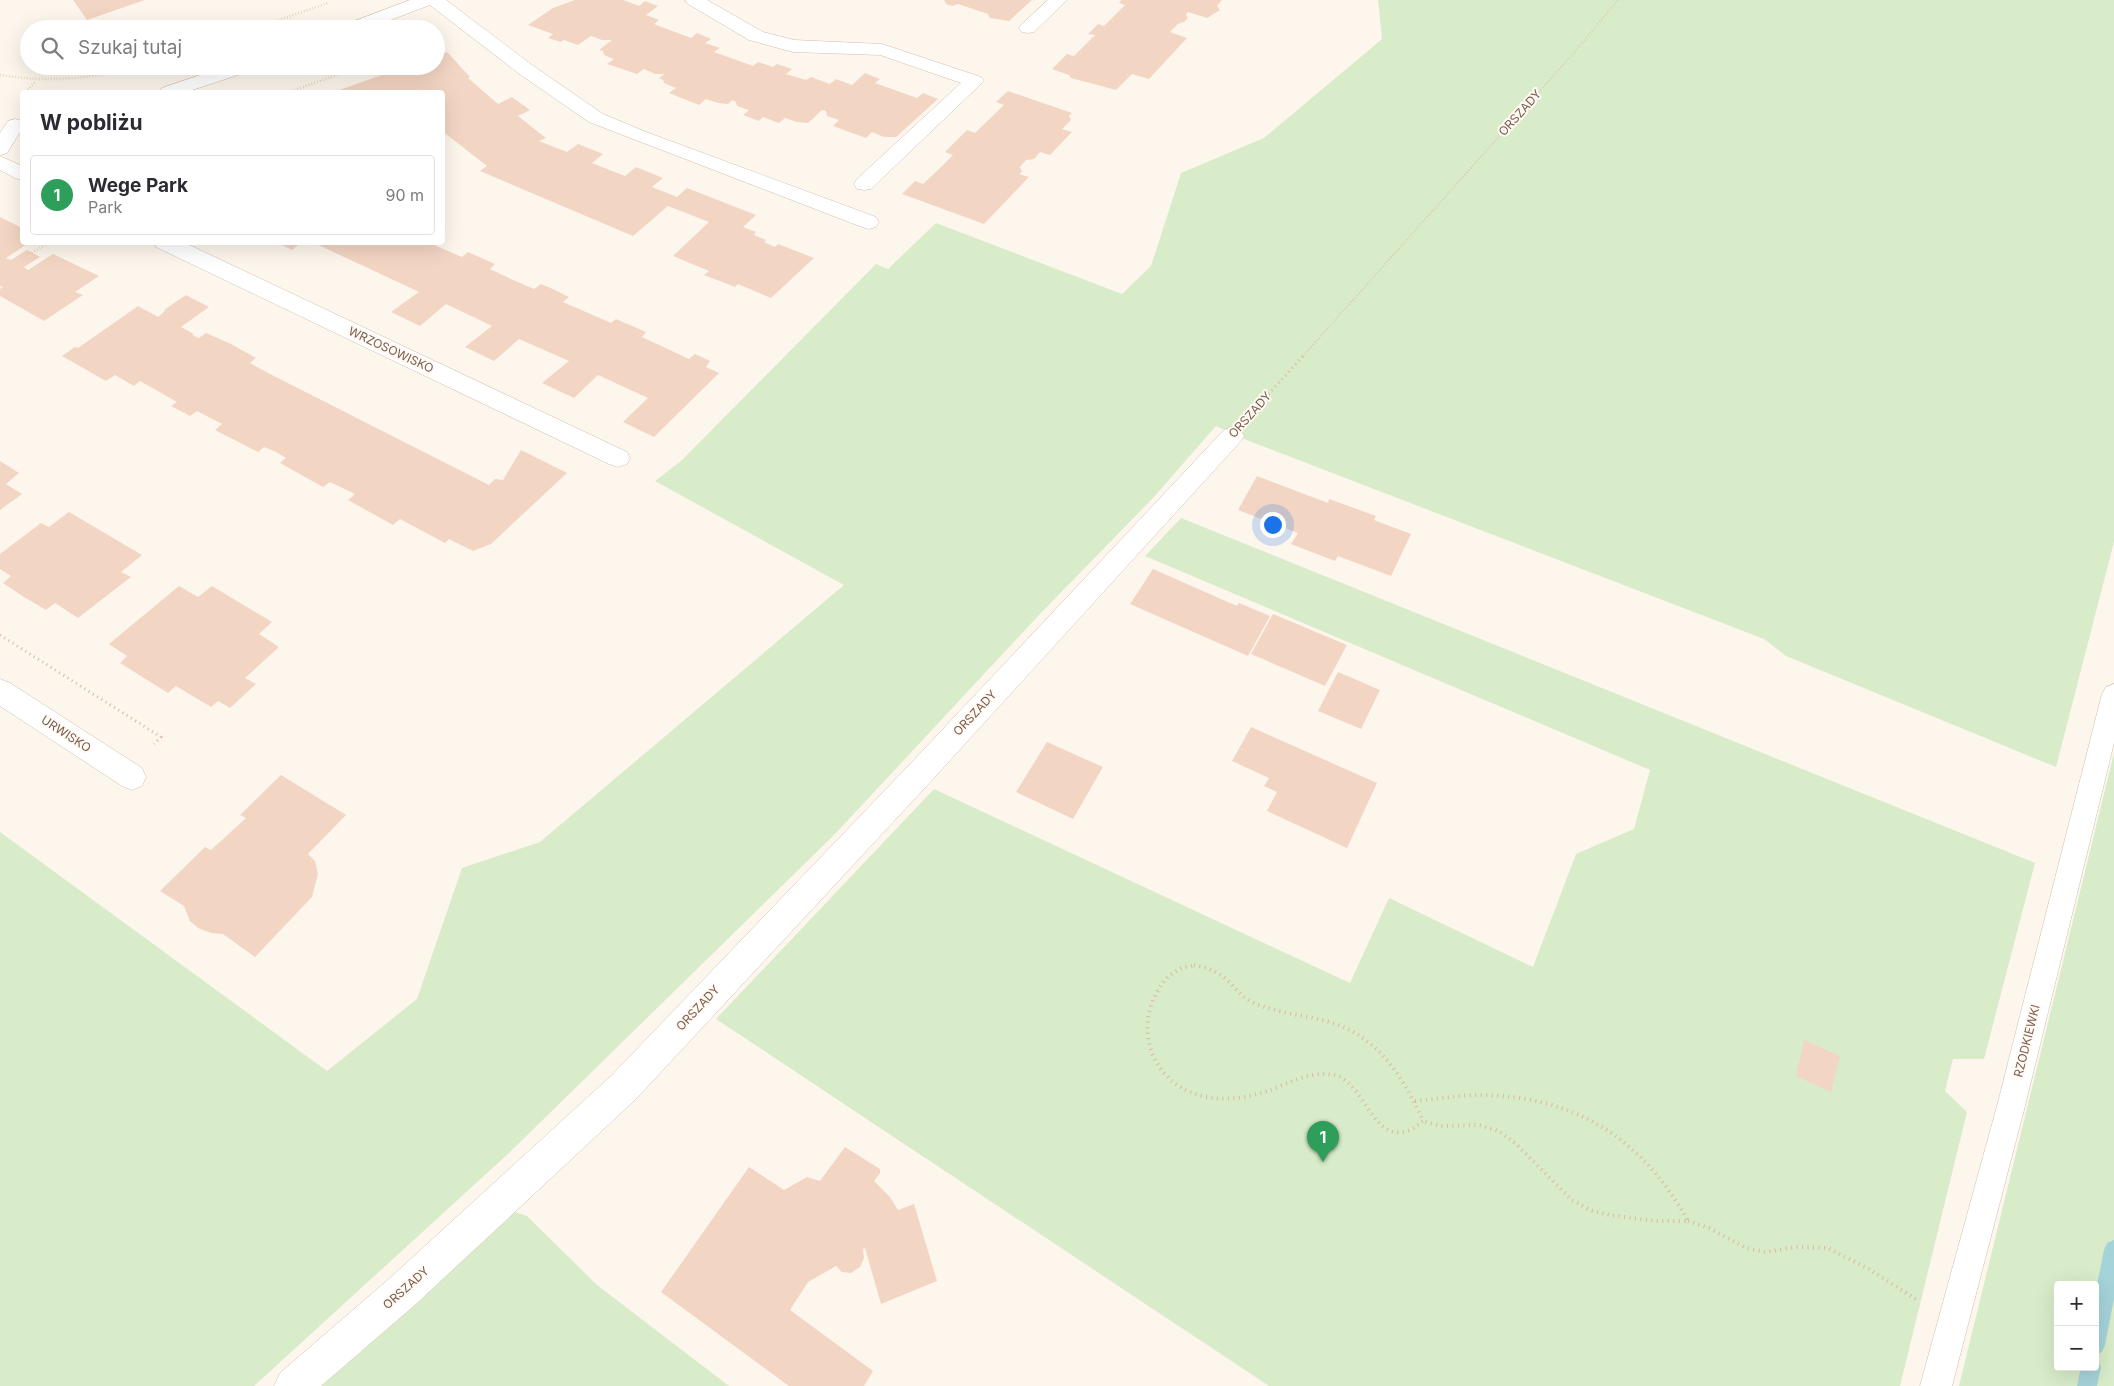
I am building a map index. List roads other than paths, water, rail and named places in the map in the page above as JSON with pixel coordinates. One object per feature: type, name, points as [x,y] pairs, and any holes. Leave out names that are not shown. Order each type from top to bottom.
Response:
[{"type":"street","points":[[374,20],[426,0]]},
{"type":"street","points":[[436,0],[525,69],[596,118],[638,136],[869,222]]},
{"type":"street","points":[[694,0],[756,36],[793,46],[882,50],[974,81],[864,184]]},
{"type":"street","points":[[1028,28],[1058,0]]},
{"type":"street","points":[[175,90],[219,75]]},
{"type":"street","points":[[0,149],[13,124]]},
{"type":"street","points":[[0,162],[20,173]]},
{"type":"street","name":"WRZOSOWISKO","points":[[170,245],[618,458]]},
{"type":"street","name":"ORSZADY","points":[[293,1386],[403,1291],[624,1087],[1232,436]]},
{"type":"street","name":"URWISKO","points":[[0,691],[132,777]]},
{"type":"lane","name":"RZODKIEWKI","points":[[1936,1386],[2011,1106],[2114,694]]},
{"type":"waterway","points":[[2099,1326],[2114,1250]]},
{"type":"waterway","points":[[2087,1386],[2090,1371]]},
{"type":"place","name":"Wege Park","points":[[1323,1162]]}]
